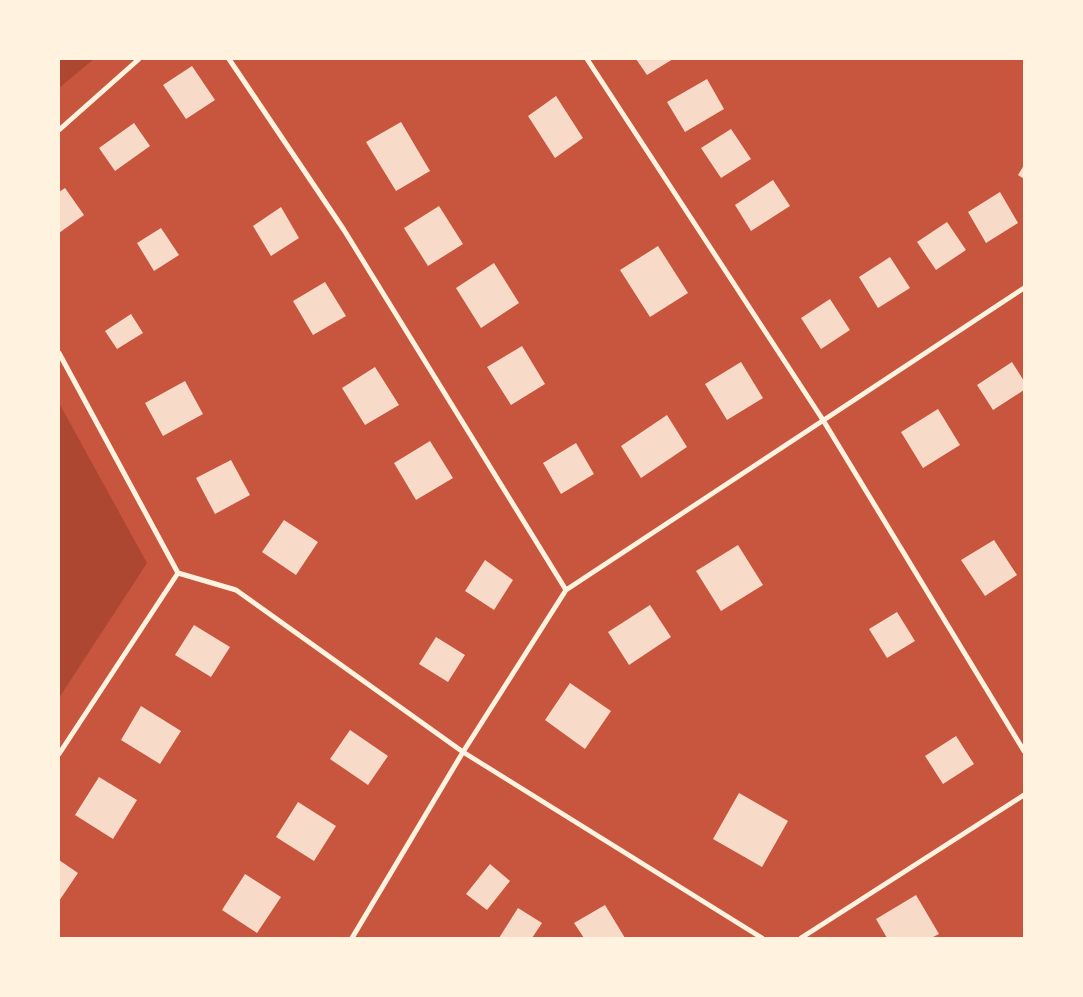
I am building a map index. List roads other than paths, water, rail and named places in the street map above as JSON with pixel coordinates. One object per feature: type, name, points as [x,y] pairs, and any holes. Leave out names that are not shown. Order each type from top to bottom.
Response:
[{"type":"street","points":[[59,130],[139,59]]},
{"type":"street","points":[[229,59],[344,230],[566,590]]},
{"type":"street","points":[[587,59],[823,420],[1024,751]]},
{"type":"street","points":[[352,938],[463,752],[566,590],[1024,288]]},
{"type":"street","points":[[59,353],[178,573],[236,590],[463,752],[762,938]]},
{"type":"street","points":[[59,754],[178,573]]},
{"type":"street","points":[[801,938],[1024,796]]}]
